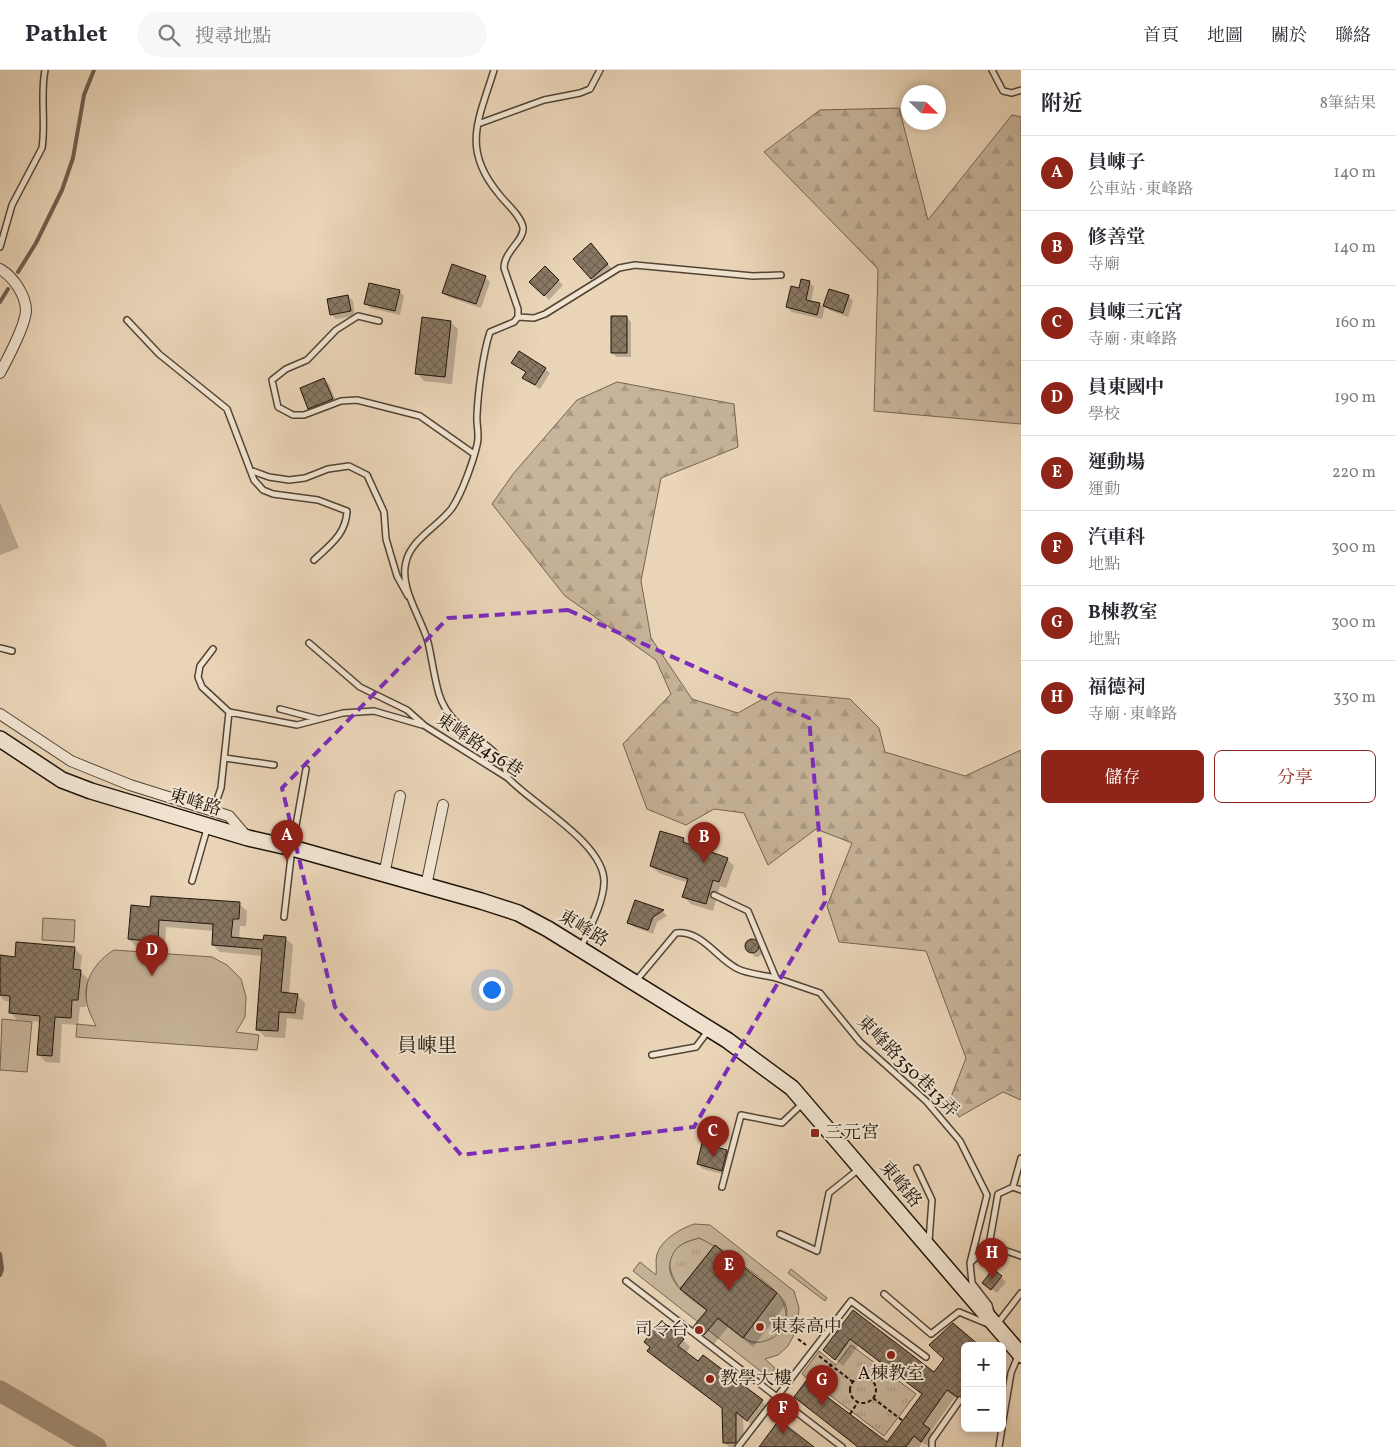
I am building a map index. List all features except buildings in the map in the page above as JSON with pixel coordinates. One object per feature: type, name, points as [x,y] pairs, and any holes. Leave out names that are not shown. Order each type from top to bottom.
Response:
[{"type":"main road","name":"東峰路","points":[[0,738],[62,780],[91,791],[248,838],[292,848],[518,913],[580,949],[709,1029],[792,1088],[1020,1355]]},
{"type":"street","points":[[0,269],[18,287],[24,300],[26,313],[0,373]]},
{"type":"street","points":[[0,714],[71,761],[130,785],[229,816],[248,838]]},
{"type":"street","points":[[384,875],[400,796]]},
{"type":"street","points":[[426,886],[443,804]]},
{"type":"lane","points":[[0,247],[12,205],[42,148],[44,138],[41,90],[44,70]]},
{"type":"lane","points":[[494,70],[478,124],[475,146],[477,158],[492,186],[517,216],[523,229],[522,235],[504,261],[518,317]]},
{"type":"lane","points":[[478,124],[544,100],[580,93],[590,89],[600,70]]},
{"type":"lane","points":[[992,70],[1003,91],[1012,93],[1021,90]]},
{"type":"lane","points":[[518,317],[534,318],[545,314],[619,268],[635,264],[754,276],[781,275]]},
{"type":"lane","points":[[379,321],[358,316],[336,330],[307,360],[286,369],[272,380],[278,407],[293,415],[304,415],[341,401],[366,403],[420,416],[474,454]]},
{"type":"lane","points":[[508,778],[506,765],[500,756],[456,724],[448,715],[439,694],[427,640],[414,607],[404,571],[406,560],[417,543],[453,506],[474,454],[478,442],[476,414],[488,338],[494,329],[514,322],[518,317]]},
{"type":"lane","points":[[127,320],[159,354],[227,410],[254,480],[263,490],[273,494],[318,500],[347,510],[346,524],[336,540],[314,560]]},
{"type":"lane","points":[[250,470],[289,480],[305,478],[328,469],[349,466],[367,475],[384,512],[386,539],[397,576],[414,607]]},
{"type":"lane","name":"東峰路456巷","points":[[309,643],[360,687],[407,710],[425,726],[508,778],[519,790],[588,846],[600,861],[604,883],[597,911],[580,949]]},
{"type":"lane","points":[[0,648],[12,651]]},
{"type":"lane","points":[[213,649],[200,666],[198,677],[202,687],[229,712],[296,725],[343,713],[374,711],[425,726]]},
{"type":"lane","points":[[280,708],[321,719]]},
{"type":"lane","points":[[213,811],[221,788],[229,712]]},
{"type":"lane","points":[[225,758],[274,765]]},
{"type":"lane","points":[[284,917],[292,848],[306,769]]},
{"type":"lane","points":[[192,881],[208,826]]},
{"type":"lane","points":[[714,895],[748,911],[776,978]]},
{"type":"lane","name":"東峰路350巷13弄","points":[[634,982],[676,933],[681,932],[702,940],[738,969],[776,978],[820,993],[860,1042],[926,1101],[960,1142],[987,1195],[970,1263]]},
{"type":"lane","points":[[652,1055],[696,1047],[709,1029]]},
{"type":"lane","points":[[722,1187],[741,1115],[782,1122],[804,1102]]},
{"type":"lane","points":[[1013,1188],[1021,1158]]},
{"type":"lane","points":[[780,1234],[817,1251],[829,1193],[861,1168]]},
{"type":"lane","points":[[917,1168],[932,1200],[928,1247]]},
{"type":"lane","points":[[995,1327],[989,1305],[972,1283],[970,1263],[989,1246],[998,1194],[1013,1188],[1021,1190]]},
{"type":"lane","points":[[989,1246],[1021,1256]]},
{"type":"lane","points":[[626,1281],[842,1447]]},
{"type":"lane","points":[[995,1327],[1021,1292]]},
{"type":"lane","points":[[884,1294],[931,1334],[959,1312],[995,1327]]},
{"type":"lane","points":[[738,1447],[851,1300],[926,1357]]},
{"type":"lane","points":[[1006,1403],[1011,1373],[1020,1355]]},
{"type":"lane","points":[[932,1447],[932,1440],[960,1400]]},
{"type":"lane","points":[[999,1447],[1001,1432]]},
{"type":"path","points":[[798,1339],[853,1382]]},
{"type":"path","points":[[815,1388],[831,1365]]},
{"type":"path","points":[[872,1382],[884,1365]]},
{"type":"path","points":[[865,1378],[872,1382],[875,1390],[873,1398],[866,1403],[858,1402],[850,1394],[853,1382],[865,1378]]},
{"type":"path","points":[[873,1398],[903,1421]]},
{"type":"path","points":[[850,1414],[858,1402]]},
{"type":"highlighted area","points":[[568,610],[809,718],[825,902],[694,1127],[461,1155],[335,1007],[282,788],[448,618]]},
{"type":"green space","points":[[899,108],[901,130],[905,130],[928,220],[1012,115],[1021,117],[1021,424],[874,411],[878,269],[764,152],[820,110]]},
{"type":"green space","points":[[617,382],[734,404],[738,447],[661,478],[641,581],[651,638],[692,699],[738,713],[775,692],[850,699],[879,728],[885,752],[965,776],[1021,750],[1021,1100],[1003,1092],[959,1117],[949,1102],[966,1058],[926,951],[839,942],[827,906],[852,843],[816,829],[768,865],[744,813],[714,809],[686,825],[647,809],[623,744],[671,694],[656,660],[565,596],[492,504],[513,474],[577,400]]},
{"type":"green space","points":[[43,918],[75,920],[74,942],[42,940]]},
{"type":"green space","points":[[114,950],[212,957],[227,965],[241,979],[246,997],[245,1017],[236,1032],[259,1035],[257,1050],[76,1037],[77,1024],[96,1026],[89,1012],[86,995],[87,987],[96,966]]},
{"type":"green space","points":[[2,1019],[32,1022],[27,1072],[0,1070]]},
{"type":"green space","points":[[694,1224],[710,1225],[794,1291],[799,1308],[797,1329],[788,1346],[778,1355],[765,1359],[775,1368],[768,1377],[633,1271],[640,1262],[656,1275],[656,1256],[659,1249],[672,1235]],"holes":[[[699,1238],[760,1278],[785,1303],[787,1315],[781,1330],[774,1337],[766,1341],[752,1343],[689,1297],[675,1282],[671,1274],[670,1265],[674,1252],[687,1242]]]},
{"type":"green space","points":[[699,1238],[715,1245],[680,1289],[671,1271],[671,1257],[680,1246],[688,1241]]},
{"type":"green space","points":[[791,1269],[827,1298],[825,1301],[788,1273]]},
{"type":"green space","points":[[777,1293],[783,1303],[786,1314],[785,1324],[781,1332],[765,1342],[755,1342],[743,1338]]},
{"type":"green space","points":[[851,1345],[916,1394],[884,1436],[802,1374],[819,1351],[836,1365]]},
{"type":"waterway","points":[[18,272],[36,243],[62,190],[73,158],[84,95],[94,70]]},
{"type":"waterway","points":[[0,302],[8,289]]},
{"type":"waterway","points":[[0,1254],[2,1269],[0,1275]]},
{"type":"waterway","points":[[0,1391],[96,1447]]},
{"type":"place","name":"員崠子","points":[[287,861]]},
{"type":"place","name":"修善堂","points":[[704,863]]},
{"type":"place","name":"員東國中","points":[[152,976]]},
{"type":"place","name":"三元宮","points":[[815,1133]]},
{"type":"place","name":"員崠三元宮","points":[[713,1157]]},
{"type":"place","name":"福德祠","points":[[992,1279]]},
{"type":"place","name":"運動場","points":[[729,1291]]},
{"type":"place","name":"東泰高中","points":[[760,1327]]},
{"type":"place","name":"司令台","points":[[699,1330]]},
{"type":"place","name":"A棟教室","points":[[891,1355]]},
{"type":"place","name":"教學大樓","points":[[710,1379]]},
{"type":"place","name":"B棟教室","points":[[822,1406]]},
{"type":"place","name":"汽車科","points":[[783,1434]]},
{"type":"district","name":"員崠里","points":[[427,1047]]}]
